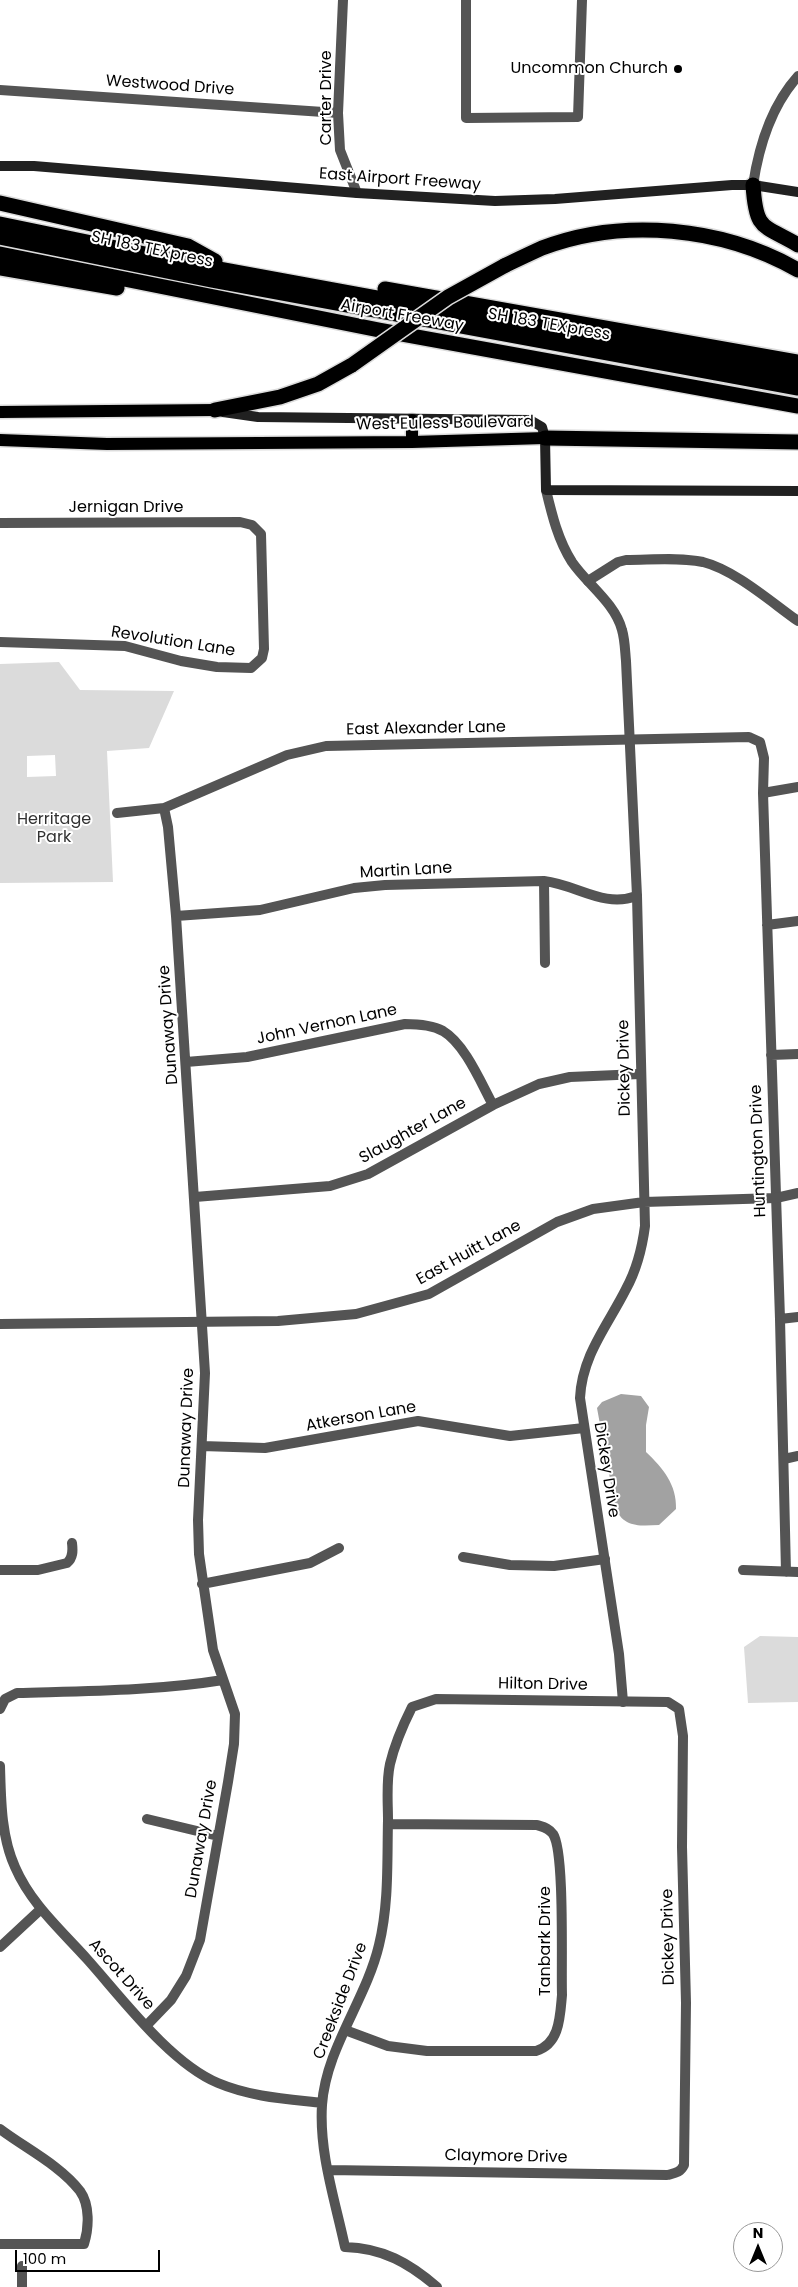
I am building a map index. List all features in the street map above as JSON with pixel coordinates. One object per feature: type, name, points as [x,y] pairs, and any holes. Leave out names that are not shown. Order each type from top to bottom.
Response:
[{"type":"highway","points":[[753,185],[758,218],[773,233],[798,245]]},
{"type":"highway","points":[[0,203],[188,246],[215,261]]},
{"type":"highway","name":"Airport Freeway","points":[[0,216],[215,261],[430,296],[798,362]]},
{"type":"highway","name":"SH 183 TEXpress","points":[[0,224],[212,268],[798,374]]},
{"type":"highway","points":[[215,410],[280,397],[318,384],[352,365],[448,297],[504,266],[543,248],[580,238],[648,230],[716,238],[750,248],[798,270]]},
{"type":"highway","name":"SH 183 TEXpress","points":[[0,237],[220,282],[798,388]]},
{"type":"highway","name":"Airport Freeway","points":[[0,254],[235,302],[798,406]]},
{"type":"highway","points":[[0,268],[170,298],[235,302]]},
{"type":"highway","points":[[545,438],[798,442]]},
{"type":"main road","name":"East Airport Freeway","points":[[0,166],[44,167],[357,193],[495,201],[555,199],[753,185],[798,192]]},
{"type":"main road","name":"West Euless Boulevard","points":[[0,412],[215,410],[258,416],[412,420],[530,420],[542,427],[545,438],[412,442],[107,444],[0,440]]},
{"type":"main road","points":[[412,420],[412,442]]},
{"type":"main road","name":"Dickey Drive","points":[[545,438],[546,490]]},
{"type":"main road","points":[[546,490],[798,491]]},
{"type":"street","name":"Carter Drive","points":[[343,0],[338,113],[340,150],[357,193]]},
{"type":"street","points":[[466,0],[466,118],[578,117],[582,0]]},
{"type":"street","points":[[753,185],[757,158],[767,126],[790,86],[798,76]]},
{"type":"street","name":"Westwood Drive","points":[[0,90],[338,113]]},
{"type":"street","name":"Dickey Drive","points":[[546,490],[554,524],[563,546],[573,563],[615,616],[622,629],[626,661],[637,896],[645,1226],[642,1252],[626,1289],[585,1364],[580,1398],[619,1654],[623,1702]]},
{"type":"street","name":"Jernigan Drive","points":[[0,523],[240,522],[252,525],[261,534],[264,649],[262,658],[251,668]]},
{"type":"street","points":[[588,581],[618,562],[626,560],[690,560],[716,566],[728,572],[797,619]]},
{"type":"street","name":"Revolution Lane","points":[[0,642],[125,646],[208,666],[251,668]]},
{"type":"street","name":"East Alexander Lane","points":[[117,813],[164,808],[287,755],[326,746],[749,737]]},
{"type":"street","name":"Huntington Drive","points":[[749,737],[760,742],[763,748],[786,1572]]},
{"type":"street","points":[[763,793],[798,787]]},
{"type":"street","name":"Dunaway Drive","points":[[146,2026],[171,2000],[186,1976],[200,1940],[234,1737],[235,1714],[213,1650],[202,1584],[198,1520],[205,1373],[176,916],[164,808]]},
{"type":"street","points":[[544,881],[545,963]]},
{"type":"street","name":"Martin Lane","points":[[176,916],[260,910],[354,888],[385,885],[544,881],[562,883],[596,897],[615,900],[637,896]]},
{"type":"street","points":[[767,926],[798,921]]},
{"type":"street","name":"John Vernon Lane","points":[[186,1062],[247,1057],[405,1024],[418,1024],[443,1032],[451,1038],[466,1056],[493,1105]]},
{"type":"street","points":[[772,1055],[798,1054]]},
{"type":"street","name":"Slaughter Lane","points":[[195,1196],[330,1186],[349,1182],[368,1174],[493,1105],[539,1084],[557,1079],[640,1074]]},
{"type":"street","name":"East Huitt Lane","points":[[0,1324],[334,1317],[403,1302],[429,1294],[557,1222],[593,1209],[644,1202],[776,1198],[798,1193]]},
{"type":"street","points":[[780,1319],[798,1317]]},
{"type":"street","name":"Atkerson Lane","points":[[202,1446],[265,1448],[418,1421],[510,1436],[584,1428]]},
{"type":"street","points":[[784,1459],[798,1456]]},
{"type":"street","points":[[0,1570],[38,1570],[67,1563],[70,1560],[72,1543]]},
{"type":"street","points":[[202,1584],[310,1563],[339,1548]]},
{"type":"street","points":[[463,1557],[510,1565],[554,1566],[605,1559]]},
{"type":"street","points":[[743,1570],[798,1572]]},
{"type":"street","points":[[0,1709],[5,1699],[17,1692],[111,1691],[185,1686],[223,1680]]},
{"type":"street","name":"Hilton Drive","points":[[412,1707],[436,1698],[668,1702],[675,1705]]},
{"type":"street","name":"Dickey Drive","points":[[675,1705],[681,1715],[683,1736],[682,1848],[686,2003],[684,2165],[682,2169]]},
{"type":"street","name":"Creekside Drive","points":[[412,1707],[401,1729],[390,1765],[388,1889],[379,1944],[363,1992],[332,2059],[322,2103],[321,2126],[328,2170],[345,2247],[366,2248],[388,2254],[408,2264],[437,2287]]},
{"type":"street","name":"Ascot Drive","points":[[0,1766],[5,1835],[14,1866],[40,1908],[146,2026],[172,2051],[199,2072],[218,2083],[271,2097],[322,2103]]},
{"type":"street","points":[[147,1819],[218,1836]]},
{"type":"street","name":"Tanbark Drive","points":[[345,2030],[388,2046],[427,2051],[520,2052],[546,2048],[553,2040],[562,1995],[560,1867],[557,1842],[551,1832],[537,1825],[388,1824]]},
{"type":"street","points":[[0,1947],[40,1908]]},
{"type":"street","points":[[0,2129],[57,2170],[80,2191],[88,2214],[84,2244],[0,2244]]},
{"type":"street","name":"Claymore Drive","points":[[328,2170],[667,2175],[678,2173],[682,2169]]},
{"type":"street","points":[[22,2266],[22,2287]]},
{"type":"green space","name":"Herritage Park","points":[[59,662],[80,690],[174,691],[149,748],[107,751],[113,882],[0,883],[0,664]],"holes":[[[55,755],[56,776],[27,777],[27,756]]]},
{"type":"green space","points":[[760,1636],[798,1637],[798,1702],[748,1703],[744,1647]]},
{"type":"shaded area","points":[[621,1394],[641,1396],[649,1407],[646,1425],[646,1452],[668,1478],[674,1492],[676,1509],[659,1525],[645,1526],[627,1522],[618,1513],[615,1506],[597,1408],[602,1402]]},
{"type":"place","name":"Uncommon Church","points":[[678,69]]}]
